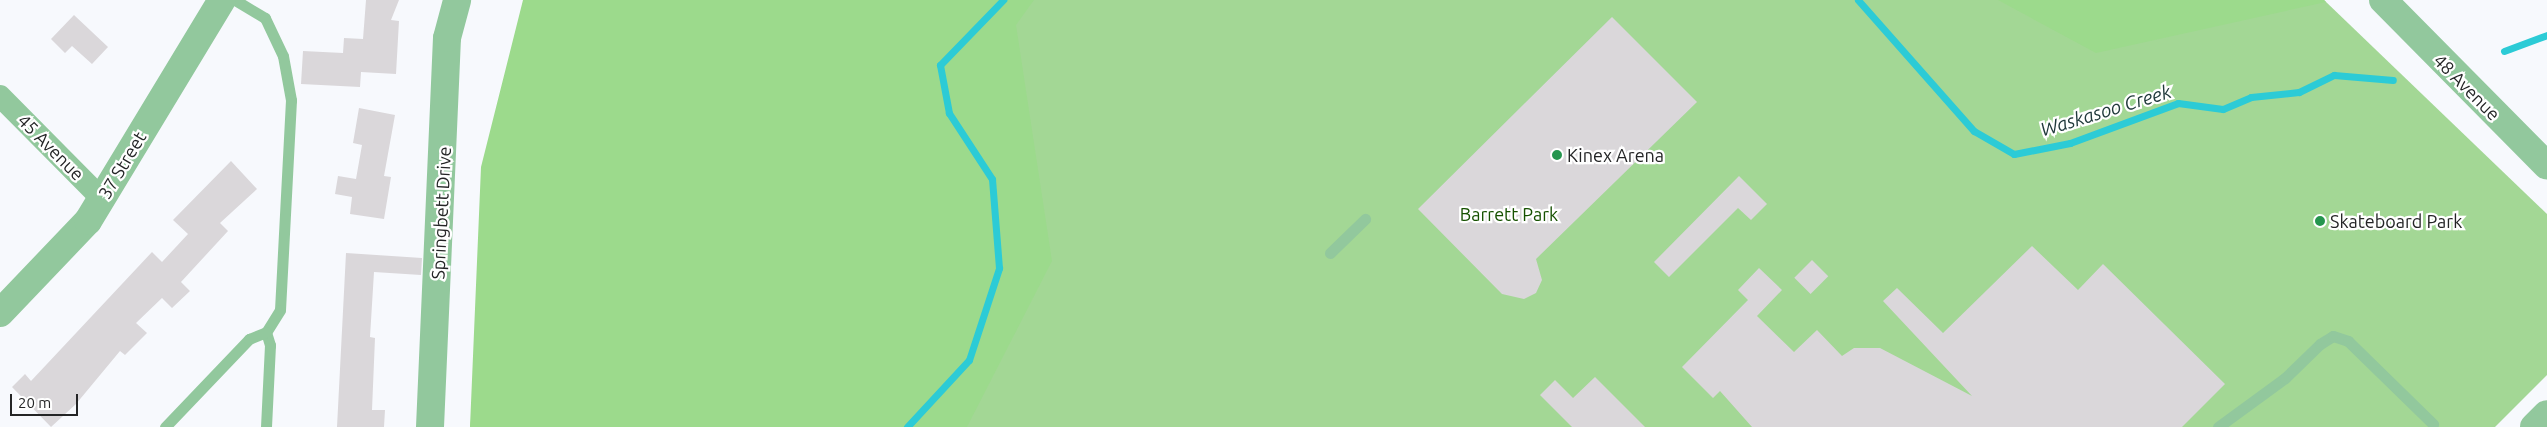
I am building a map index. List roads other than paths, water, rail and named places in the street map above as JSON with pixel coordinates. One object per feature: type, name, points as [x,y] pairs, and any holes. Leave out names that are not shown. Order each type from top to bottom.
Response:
[{"type":"street","name":"37 Street","points":[[0,313],[76,236],[102,199],[222,0]]},
{"type":"street","name":"Springbett Drive","points":[[430,427],[447,38],[457,0]]},
{"type":"street","name":"48 Avenue","points":[[2394,2],[2428,48],[2547,166]]},
{"type":"street","name":"45 Avenue","points":[[0,96],[102,199]]},
{"type":"street","points":[[2534,427],[2547,414]]},
{"type":"lane","points":[[165,427],[249,338],[266,332],[280,310],[291,100],[283,56],[265,18],[235,0]]},
{"type":"lane","points":[[1330,253],[1365,219]]},
{"type":"lane","points":[[266,332],[270,345],[266,427]]},
{"type":"lane","points":[[2218,427],[2285,378],[2320,344],[2333,336],[2348,341],[2432,424]]},
{"type":"waterway","name":"Waskasoo Creek","points":[[907,427],[969,360],[999,268],[992,179],[949,113],[940,65],[1003,0]]},
{"type":"waterway","name":"Waskasoo Creek","points":[[1858,0],[1974,131],[2014,154],[2070,143],[2178,103],[2223,109],[2251,97],[2299,92],[2334,75],[2393,80]]},
{"type":"waterway","name":"Waskasoo Creek","points":[[2504,51],[2547,35]]},
{"type":"place","name":"Kinex Arena","points":[[1557,155]]},
{"type":"place","name":"Skateboard Park","points":[[2320,221]]},
{"type":"park label","name":"Barrett Park","points":[[1509,214]]}]
